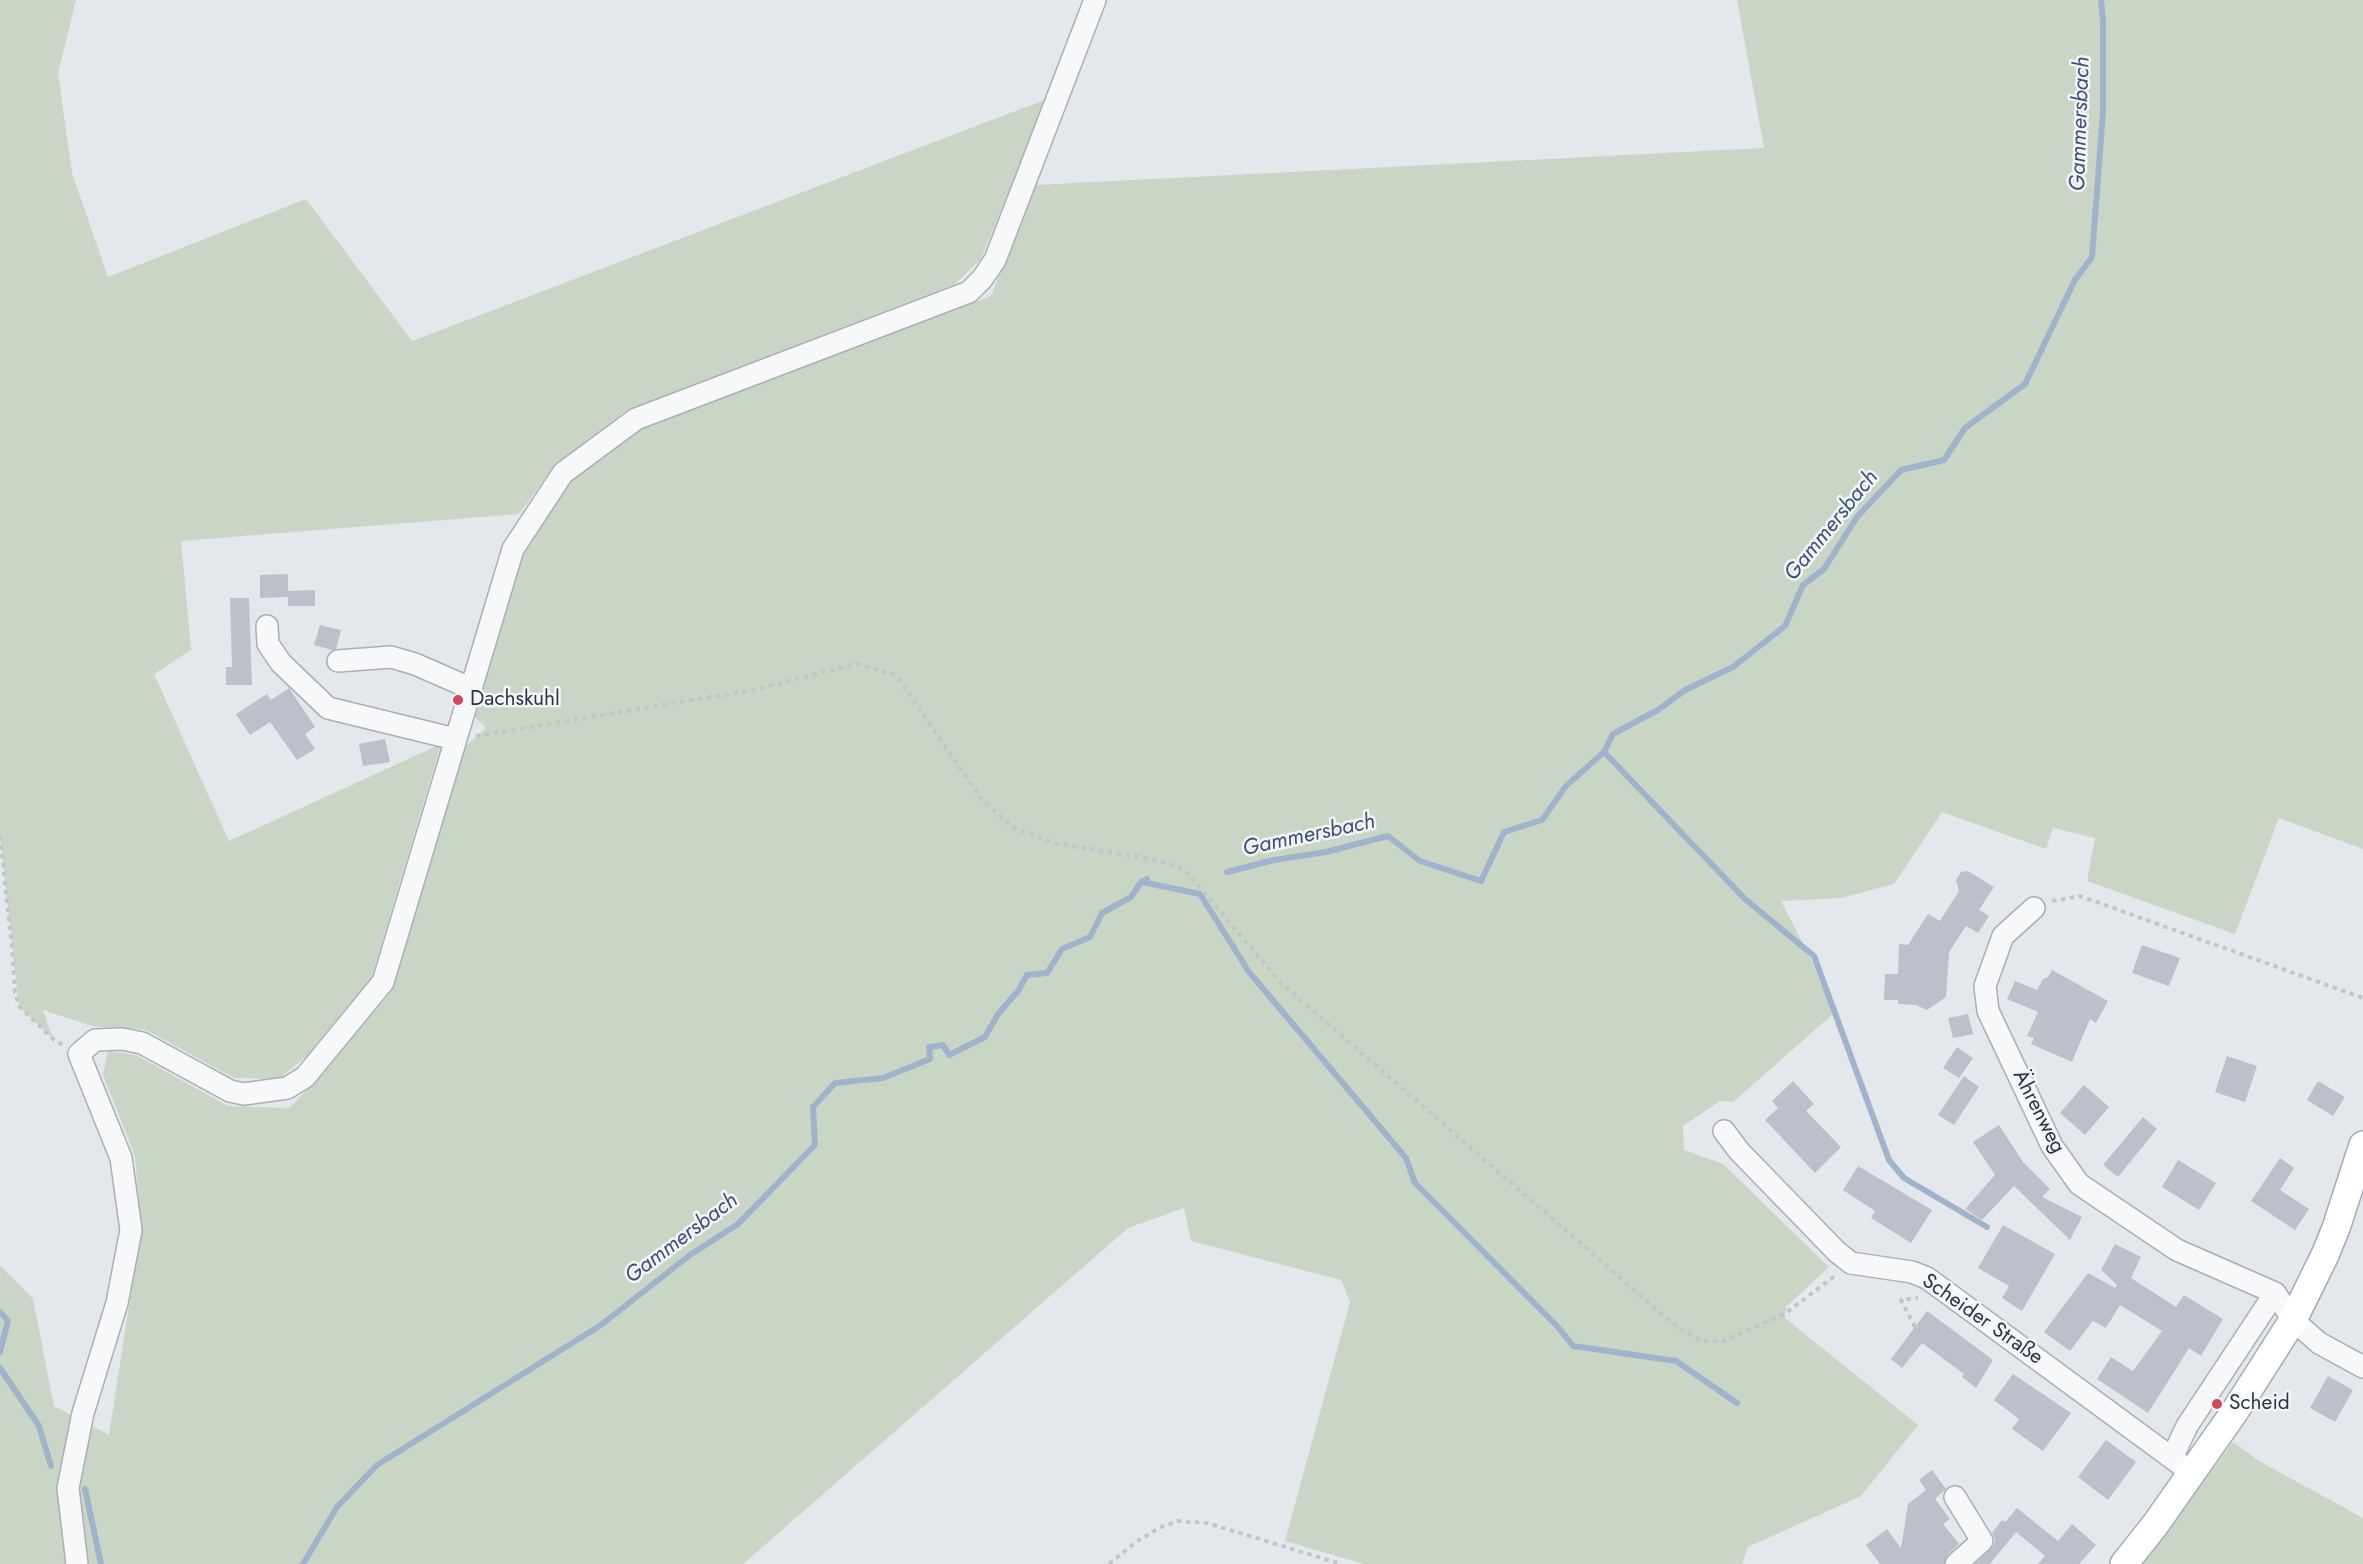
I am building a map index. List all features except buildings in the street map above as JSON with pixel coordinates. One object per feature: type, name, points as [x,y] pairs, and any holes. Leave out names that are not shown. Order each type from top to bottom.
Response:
[{"type":"main road","points":[[2124,1564],[2155,1525],[2181,1465],[2245,1397],[2293,1320],[2336,1228],[2363,1145]]},
{"type":"street","points":[[77,1564],[68,1488],[83,1413],[117,1303],[131,1230],[121,1158],[79,1054],[95,1040],[122,1039],[142,1043],[230,1091],[244,1094],[286,1088],[305,1077],[383,982],[513,549],[563,472],[636,419],[969,292],[982,279],[995,260],[1095,0]]},
{"type":"street","points":[[267,627],[268,644],[281,663],[328,708],[455,739]]},
{"type":"street","points":[[338,661],[390,657],[415,664],[470,688]]},
{"type":"street","name":"Ährenweg","points":[[2034,909],[2003,936],[1985,986],[1988,1011],[2052,1146],[2079,1184],[2177,1250],[2275,1293]]},
{"type":"street","points":[[1725,1131],[1739,1151],[1837,1252],[1851,1263]]},
{"type":"street","name":"Scheider Straße","points":[[1851,1263],[1912,1272],[1927,1278],[2181,1465]]},
{"type":"street","points":[[2181,1465],[2187,1426],[2275,1293],[2293,1320],[2319,1343],[2363,1367]]},
{"type":"street","points":[[1955,1497],[1982,1541],[1956,1564]]},
{"type":"path","points":[[455,739],[753,690],[856,664],[896,675],[982,800],[1014,828],[1054,843],[1141,857],[1185,870],[1281,983],[1678,1328],[1702,1341],[1724,1341],[1786,1313],[1851,1263]]},
{"type":"path","points":[[0,836],[15,992],[19,1006],[53,1039],[79,1054]]},
{"type":"path","points":[[2034,909],[2060,898],[2080,896],[2363,998]]},
{"type":"path","points":[[1915,1327],[1901,1303],[1902,1299],[1952,1295]]},
{"type":"path","points":[[1109,1564],[1136,1542],[1159,1528],[1177,1521],[1207,1522],[1341,1564]]},
{"type":"green space","points":[[0,0],[76,0],[58,73],[72,173],[108,277],[306,199],[412,341],[1047,99],[981,259],[955,284],[627,410],[555,465],[519,514],[181,541],[191,650],[154,674],[229,841],[441,744],[371,979],[307,1056],[278,1079],[234,1078],[146,1030],[92,1026],[43,1010],[53,1039],[19,1006],[0,836]]},
{"type":"green space","points":[[1737,0],[2363,0],[2363,849],[2279,818],[2235,934],[2087,881],[2095,838],[2053,828],[2046,849],[1942,812],[1894,884],[1841,898],[1781,901],[1812,961],[1833,1014],[1733,1102],[1720,1101],[1683,1126],[1684,1150],[1723,1164],[1829,1267],[1786,1307],[1785,1318],[1918,1425],[1861,1496],[1748,1547],[1742,1564],[1364,1564],[1285,1541],[1350,1302],[1341,1280],[1191,1241],[1184,1208],[1128,1228],[743,1564],[0,1564],[0,1265],[33,1299],[54,1406],[109,1435],[141,1228],[135,1156],[103,1075],[108,1051],[136,1055],[228,1106],[289,1108],[310,1087],[391,991],[464,748],[486,728],[473,715],[523,553],[569,482],[641,428],[991,296],[1035,185],[1764,148]]},
{"type":"green space","points":[[2233,1442],[2259,1461],[2363,1518],[2363,1564],[2142,1564]]},
{"type":"waterway","name":"Gammersbach","points":[[1227,872],[1274,860],[1326,852],[1388,836],[1420,861],[1481,881],[1504,832],[1542,820],[1566,786],[1604,752],[1613,734],[1658,710],[1685,690],[1733,667],[1785,626],[1803,585],[1824,569],[1857,517],[1901,470],[1944,460],[1965,428],[2025,384],[2075,280],[2092,257],[2103,112],[2101,0]]},
{"type":"waterway","points":[[1604,752],[1745,899],[1814,956],[1889,1160],[1904,1178],[1987,1227]]},
{"type":"waterway","name":"Gammersbach","points":[[303,1564],[337,1507],[377,1465],[601,1325],[690,1255],[738,1224],[815,1145],[813,1107],[835,1083],[883,1078],[930,1059],[929,1047],[943,1045],[949,1055],[985,1037],[998,1014],[1018,991],[1027,975],[1047,973],[1062,949],[1090,937],[1102,913],[1131,897],[1141,882],[1147,879]]},
{"type":"waterway","points":[[1142,882],[1200,894],[1249,972],[1406,1158],[1415,1183],[1558,1327],[1573,1346],[1676,1361],[1737,1403]]},
{"type":"waterway","points":[[0,1312],[8,1321],[0,1352]]},
{"type":"waterway","points":[[0,1368],[39,1426],[51,1466]]},
{"type":"waterway","points":[[85,1489],[101,1564]]},
{"type":"place","name":"Dachskuhl","points":[[458,700]]},
{"type":"place","name":"Scheid","points":[[2217,1404]]}]
